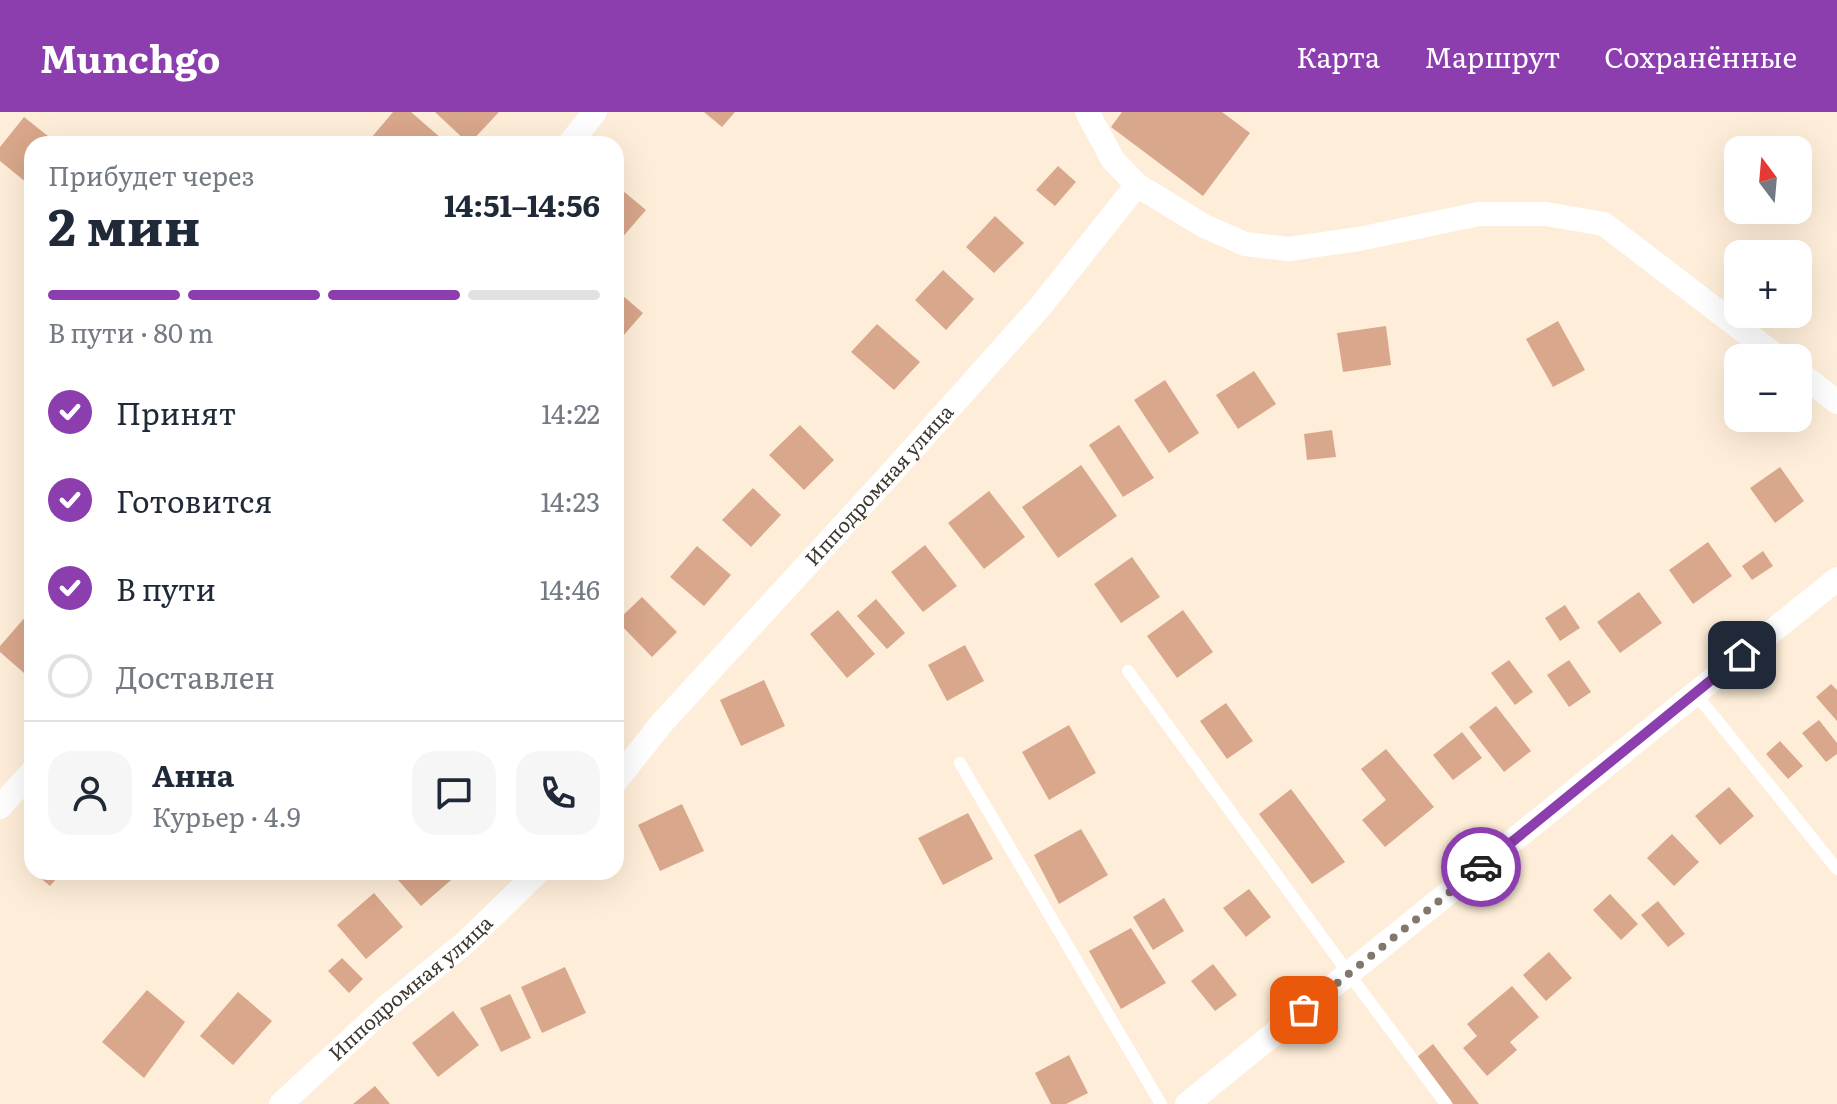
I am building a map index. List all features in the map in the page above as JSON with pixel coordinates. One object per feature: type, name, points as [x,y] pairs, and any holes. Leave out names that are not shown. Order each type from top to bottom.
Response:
[{"type":"street","points":[[576,136],[595,112]]},
{"type":"street","points":[[1087,112],[1113,160],[1137,185],[1204,226],[1245,244],[1289,249],[1359,239],[1479,214],[1546,214],[1604,224],[1761,344]]},
{"type":"street","name":"Ипподромная улица","points":[[624,771],[661,724],[1040,307],[1137,185]]},
{"type":"street","points":[[1812,383],[1837,402]]},
{"type":"street","points":[[1192,1103],[1837,579]]},
{"type":"street","points":[[0,807],[24,781]]},
{"type":"street","name":"Ипподромная улица","points":[[281,1104],[384,1009],[466,942],[530,880]]},
{"type":"lane","points":[[1128,671],[1446,1104]]},
{"type":"lane","points":[[1695,693],[1837,869]]},
{"type":"lane","points":[[960,763],[1161,1104]]},
{"type":"building","points":[[393,112],[411,112],[439,136],[373,136]]},
{"type":"building","points":[[435,112],[499,112],[476,136],[460,136]]},
{"type":"building","points":[[704,112],[735,112],[722,127]]},
{"type":"building","points":[[1122,112],[1222,112],[1250,133],[1203,196],[1111,127]]},
{"type":"building","points":[[24,117],[48,136],[24,136],[24,180],[0,161],[0,147]]},
{"type":"building","points":[[1058,166],[1076,182],[1055,206],[1036,190]]},
{"type":"building","points":[[624,192],[646,210],[624,235]]},
{"type":"building","points":[[995,216],[1024,243],[994,273],[966,247]]},
{"type":"building","points":[[943,270],[974,299],[946,330],[915,300]]},
{"type":"building","points":[[624,297],[643,313],[624,335]]},
{"type":"building","points":[[1558,321],[1585,370],[1553,387],[1526,339]]},
{"type":"building","points":[[877,324],[920,362],[894,390],[851,352]]},
{"type":"building","points":[[1386,326],[1391,365],[1343,372],[1337,333]]},
{"type":"building","points":[[1254,371],[1276,404],[1238,429],[1216,395]]},
{"type":"building","points":[[1165,380],[1199,433],[1169,453],[1134,400]]},
{"type":"building","points":[[800,425],[834,460],[804,490],[769,455]]},
{"type":"building","points":[[1119,425],[1154,478],[1123,497],[1089,445]]},
{"type":"building","points":[[1332,430],[1336,457],[1307,460],[1304,434]]},
{"type":"building","points":[[1081,465],[1117,516],[1058,558],[1022,507]]},
{"type":"building","points":[[1780,467],[1804,501],[1775,523],[1750,488]]},
{"type":"building","points":[[753,488],[781,515],[751,547],[722,520]]},
{"type":"building","points":[[989,491],[1025,537],[984,569],[948,523]]},
{"type":"building","points":[[1708,542],[1732,576],[1693,604],[1669,570]]},
{"type":"building","points":[[925,545],[957,586],[923,612],[891,572]]},
{"type":"building","points":[[697,546],[731,575],[704,606],[670,577]]},
{"type":"building","points":[[1763,551],[1773,566],[1752,580],[1742,566]]},
{"type":"building","points":[[1132,557],[1160,597],[1121,623],[1094,584]]},
{"type":"building","points":[[1639,592],[1662,623],[1620,653],[1597,622]]},
{"type":"building","points":[[642,597],[677,632],[652,657],[624,628],[624,614]]},
{"type":"building","points":[[876,599],[905,633],[887,649],[857,616]]},
{"type":"building","points":[[1565,605],[1580,628],[1560,641],[1545,618]]},
{"type":"building","points":[[838,610],[875,654],[847,678],[810,634]]},
{"type":"building","points":[[1183,610],[1213,652],[1177,678],[1147,636]]},
{"type":"building","points":[[24,619],[24,673],[0,652],[0,646]]},
{"type":"building","points":[[965,645],[984,681],[947,701],[928,665]]},
{"type":"building","points":[[1509,660],[1533,692],[1515,705],[1491,673]]},
{"type":"building","points":[[1569,660],[1591,692],[1569,707],[1547,675]]},
{"type":"building","points":[[764,680],[785,726],[741,746],[720,700]]},
{"type":"building","points":[[1831,684],[1837,690],[1837,721],[1816,697]]},
{"type":"building","points":[[1226,703],[1253,741],[1227,759],[1200,721]]},
{"type":"building","points":[[1496,706],[1531,751],[1504,772],[1469,727]]},
{"type":"building","points":[[1819,720],[1837,743],[1837,754],[1826,762],[1802,733]]},
{"type":"building","points":[[1069,725],[1096,773],[1049,800],[1022,752]]},
{"type":"building","points":[[1462,732],[1482,758],[1453,780],[1433,755]]},
{"type":"building","points":[[1780,741],[1803,766],[1788,779],[1766,754]]},
{"type":"building","points":[[1386,749],[1434,807],[1385,847],[1362,820],[1386,800],[1361,769]]},
{"type":"building","points":[[1729,787],[1754,816],[1720,845],[1695,816]]},
{"type":"building","points":[[1291,789],[1345,862],[1312,884],[1259,814]]},
{"type":"building","points":[[682,804],[704,851],[660,871],[638,825]]},
{"type":"building","points":[[968,813],[993,859],[943,885],[918,838]]},
{"type":"building","points":[[1081,829],[1108,875],[1059,904],[1034,855]]},
{"type":"building","points":[[1672,834],[1699,862],[1674,886],[1647,858]]},
{"type":"building","points":[[398,880],[451,880],[421,906]]},
{"type":"building","points":[[1249,889],[1271,917],[1246,937],[1223,908]]},
{"type":"building","points":[[374,893],[403,927],[366,959],[337,925]]},
{"type":"building","points":[[1610,894],[1638,924],[1621,940],[1593,910]]},
{"type":"building","points":[[1164,898],[1184,931],[1153,950],[1133,917]]},
{"type":"building","points":[[1658,901],[1685,934],[1668,947],[1641,915]]},
{"type":"building","points":[[1131,928],[1166,983],[1121,1009],[1089,951]]},
{"type":"building","points":[[1549,952],[1572,978],[1546,1001],[1523,975]]},
{"type":"building","points":[[342,958],[363,979],[349,993],[328,971]]},
{"type":"building","points":[[1213,964],[1237,995],[1215,1011],[1191,981]]},
{"type":"building","points":[[565,967],[586,1013],[542,1033],[521,987]]},
{"type":"building","points":[[1512,986],[1539,1017],[1510,1042],[1517,1050],[1487,1076],[1463,1048],[1477,1036],[1467,1024]]},
{"type":"building","points":[[147,990],[185,1022],[144,1078],[102,1042]]},
{"type":"building","points":[[238,992],[272,1021],[233,1065],[200,1036]]},
{"type":"building","points":[[510,994],[531,1038],[501,1052],[480,1008]]},
{"type":"building","points":[[453,1011],[479,1045],[438,1077],[412,1043]]},
{"type":"building","points":[[1433,1044],[1479,1104],[1453,1104],[1417,1057]]},
{"type":"building","points":[[1069,1055],[1088,1093],[1066,1104],[1051,1104],[1035,1073]]},
{"type":"building","points":[[375,1086],[390,1104],[353,1104]]},
{"type":"way so far","points":[[1304,1010],[1481,867]]},
{"type":"route","points":[[1481,867],[1742,655]]}]
